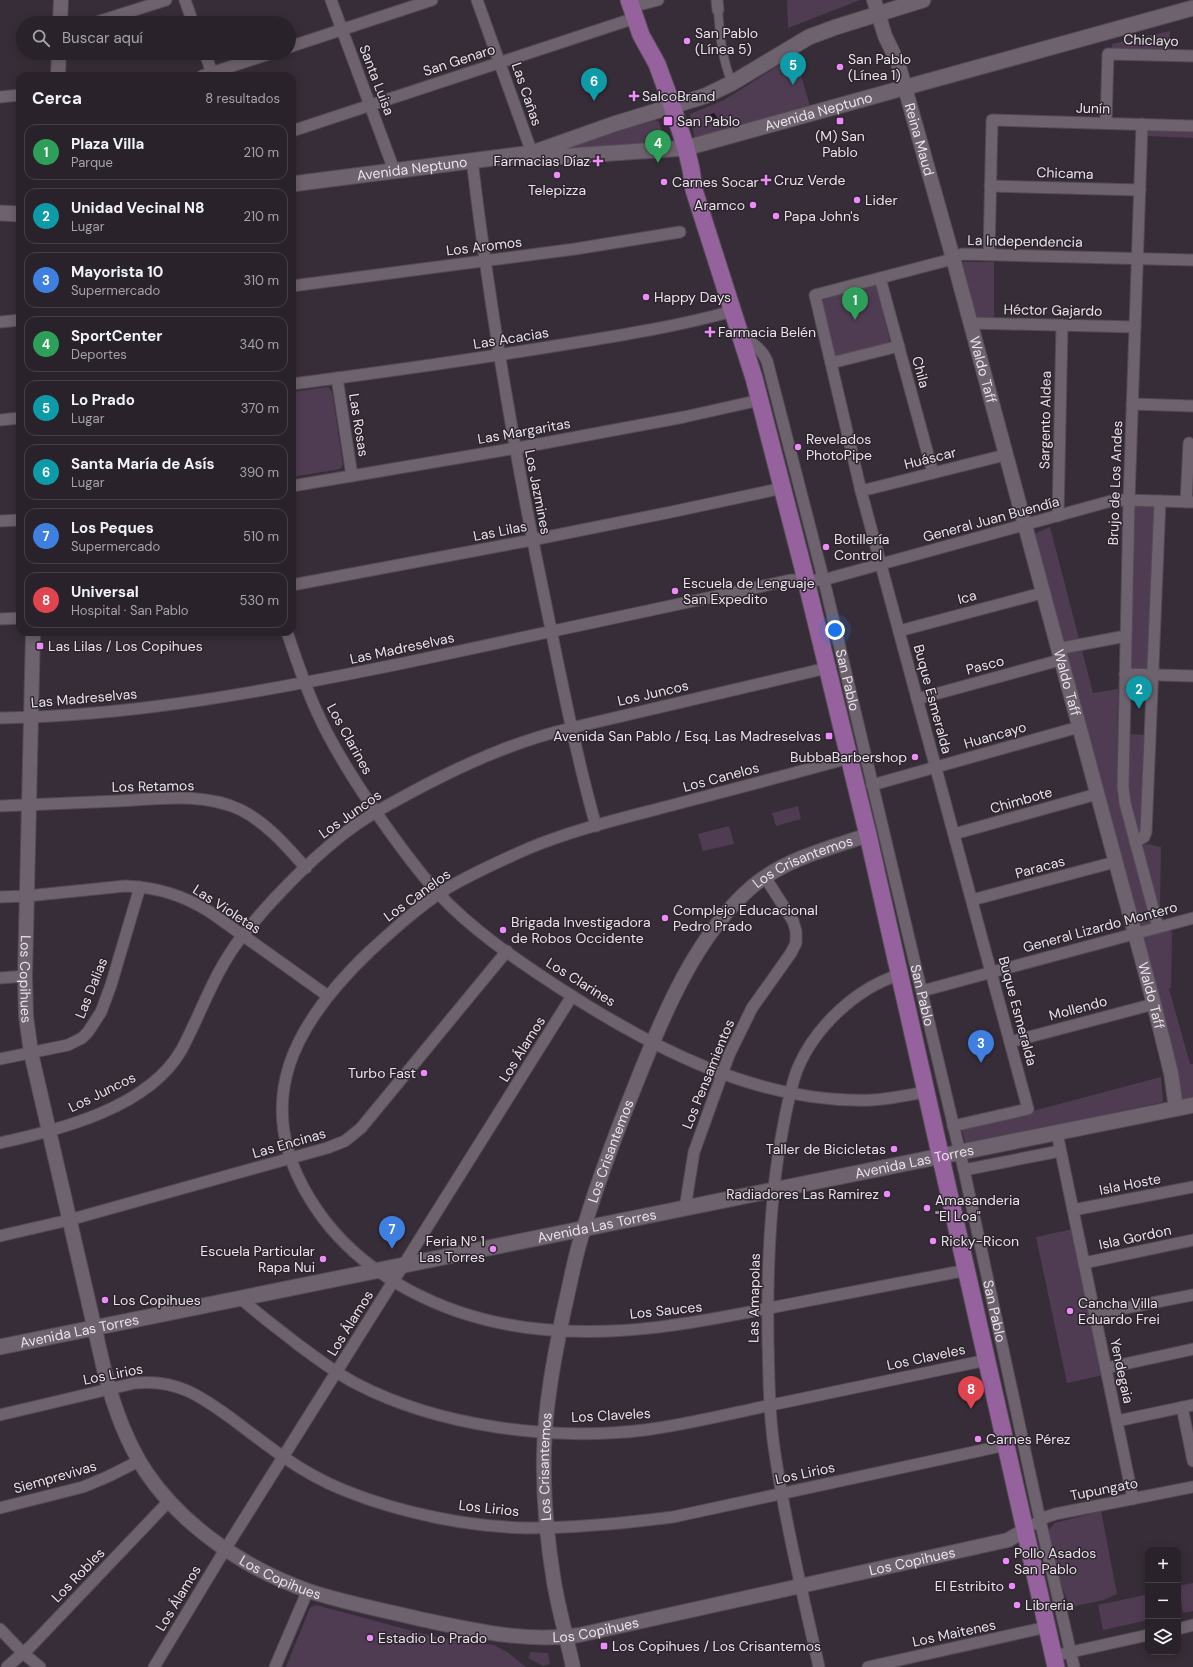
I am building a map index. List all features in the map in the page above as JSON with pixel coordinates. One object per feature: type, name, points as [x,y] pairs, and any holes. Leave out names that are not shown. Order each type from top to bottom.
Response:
[{"type":"main road","name":"Avenida Neptuno","points":[[296,183],[532,153],[666,107],[705,96],[732,83],[810,37],[836,27],[876,7],[922,0]]},
{"type":"main road","name":"San Pablo","points":[[632,8],[641,35],[647,64],[666,107],[680,149],[683,171],[694,190],[742,336],[783,488],[868,835],[1054,1661]]},
{"type":"main road","name":"Avenida Neptuno","points":[[532,153],[554,157],[680,149],[1193,8]]},
{"type":"main road","name":"Avenida Las Torres","points":[[0,1347],[1193,1105]]},
{"type":"street","points":[[60,16],[61,0]]},
{"type":"street","points":[[116,16],[166,0]]},
{"type":"street","points":[[185,0],[191,16]]},
{"type":"street","name":"Santa Luisa","points":[[331,0],[394,170]]},
{"type":"street","points":[[296,45],[432,0]]},
{"type":"street","name":"Las Cañas","points":[[477,0],[532,153]]},
{"type":"street","name":"San Genaro","points":[[296,130],[500,62],[632,8],[658,0]]},
{"type":"street","points":[[718,5],[722,49],[732,83]]},
{"type":"street","name":"Reina Maud","points":[[876,7],[885,36],[898,63],[953,258]]},
{"type":"street","name":"Chiclayo","points":[[1106,123],[1108,54],[1193,56]]},
{"type":"street","points":[[58,72],[59,60]]},
{"type":"street","points":[[206,60],[208,72]]},
{"type":"street","points":[[218,72],[252,60]]},
{"type":"street","points":[[0,97],[16,95]]},
{"type":"street","name":"Junín","points":[[990,186],[992,120],[1193,126]]},
{"type":"street","name":"Brujo de Los Andes","points":[[1142,124],[1129,500],[1123,787],[1125,803],[1158,927]]},
{"type":"street","name":"Los Jazmines","points":[[472,160],[500,355],[532,540],[570,728],[596,826]]},
{"type":"street","points":[[989,254],[990,186]]},
{"type":"street","name":"Chicama","points":[[990,186],[1140,190]]},
{"type":"street","name":"Los Aromos","points":[[296,285],[583,248],[680,232]]},
{"type":"street","name":"La Independencia","points":[[815,295],[945,261],[962,254],[1193,260]]},
{"type":"street","name":"Waldo Taff","points":[[953,258],[1154,1004],[1171,1073],[1176,1108]]},
{"type":"street","name":"Chila","points":[[880,278],[933,473]]},
{"type":"street","name":"Buque Esmeralda","points":[[815,295],[881,565],[1028,1109],[953,1126]]},
{"type":"street","name":"Las Acacias","points":[[296,383],[500,355],[644,331],[712,317],[733,311]]},
{"type":"street","points":[[0,322],[16,320]]},
{"type":"street","name":"Héctor Gajardo","points":[[970,323],[1135,327]]},
{"type":"street","name":"Sargento Aldea","points":[[1058,516],[1062,325]]},
{"type":"street","name":"San Pablo","points":[[742,336],[758,348],[767,361],[824,580],[960,1152],[1040,1520],[1074,1667]]},
{"type":"street","points":[[831,363],[898,346]]},
{"type":"street","name":"Las Rosas","points":[[337,378],[352,476]]},
{"type":"street","name":"Las Margaritas","points":[[296,485],[691,416],[760,400]]},
{"type":"street","points":[[1132,404],[1193,406]]},
{"type":"street","points":[[0,420],[16,418]]},
{"type":"street","name":"General Juan Buendía","points":[[806,580],[824,580],[1111,501],[1129,500],[1190,502],[1189,443]]},
{"type":"street","name":"Huáscar","points":[[862,491],[1005,455]]},
{"type":"street","name":"Las Lilas","points":[[296,584],[532,540],[783,488]]},
{"type":"street","points":[[1135,842],[1144,837],[1146,832],[1160,501]]},
{"type":"street","points":[[0,521],[16,520]]},
{"type":"street","name":"Las Madreselvas","points":[[0,718],[31,718],[81,714],[160,705],[305,683],[791,580],[806,580]]},
{"type":"street","name":"Ica","points":[[899,631],[1042,592]]},
{"type":"street","points":[[0,619],[16,618]]},
{"type":"street","name":"Los Copihues","points":[[33,636],[25,976],[26,1016],[31,1053],[109,1388],[123,1428],[139,1461],[153,1482],[169,1501],[196,1526],[226,1548],[267,1573],[308,1590],[377,1609],[462,1627],[522,1636],[566,1637],[1008,1540],[1014,1538],[1025,1530]]},
{"type":"street","name":"Los Clarines","points":[[288,636],[318,715],[340,756],[376,812],[406,854],[439,894],[473,926],[507,951],[572,996],[652,1042],[723,1073],[767,1087],[829,1098],[871,1100],[926,1092]]},
{"type":"street","name":"Pasco","points":[[917,699],[1059,654],[1126,636]]},
{"type":"street","name":"Los Juncos","points":[[0,1143],[49,1132],[117,1105],[144,1089],[165,1072],[182,1049],[214,982],[228,956],[242,936],[306,868],[341,836],[376,812],[451,771],[477,759],[528,740],[570,728],[827,668]]},
{"type":"street","points":[[1125,674],[1193,676]]},
{"type":"street","name":"Huancayo","points":[[872,784],[1079,727]]},
{"type":"street","name":"Los Canelos","points":[[377,1271],[355,1254],[330,1228],[310,1200],[289,1159],[282,1122],[286,1076],[291,1060],[303,1032],[328,996],[344,977],[379,943],[439,894],[525,850],[596,826],[849,758]]},
{"type":"street","name":"Chimbote","points":[[954,834],[1097,794]]},
{"type":"street","name":"Los Retamos","points":[[0,806],[176,798],[192,798],[218,803],[234,807],[248,814],[280,840],[306,868]]},
{"type":"street","name":"Los Crisantemos","points":[[573,1667],[555,1583],[547,1527],[544,1478],[545,1431],[548,1393],[559,1331],[584,1228],[609,1153],[652,1042],[684,976],[706,942],[732,907],[745,893],[765,877],[796,861],[868,835]]},
{"type":"street","name":"Paracas","points":[[972,900],[1115,862]]},
{"type":"street","name":"Los Pensamientos","points":[[685,1208],[694,1152],[729,1055],[745,1020],[760,996],[791,953],[796,943],[796,931],[793,921],[765,877]]},
{"type":"street","name":"Las Violetas","points":[[0,897],[27,896],[125,886],[167,892],[189,900],[210,912],[328,996]]},
{"type":"street","name":"Las Dalias","points":[[0,1058],[61,1047],[76,1042],[94,1026],[111,985],[140,887]]},
{"type":"street","name":"General Lizardo Montero","points":[[922,991],[1193,918]]},
{"type":"street","name":"Las Encinas","points":[[0,1236],[69,1220],[336,1145],[356,1133],[507,951]]},
{"type":"street","name":"Las Amapolas","points":[[818,1667],[782,1494],[769,1405],[767,1289],[773,1190],[790,1092],[803,1058],[823,1026],[858,996],[882,981],[899,975]]},
{"type":"street","points":[[0,978],[25,976]]},
{"type":"street","name":"Los Álamos","points":[[154,1667],[226,1548],[572,996]]},
{"type":"street","name":"Mollendo","points":[[1010,1042],[1154,1004]]},
{"type":"street","name":"Yendegaia","points":[[1057,1133],[1133,1499]]},
{"type":"street","name":"Avenida Las Torres","points":[[964,1170],[1060,1151]]},
{"type":"street","name":"Isla Hoste","points":[[1073,1210],[1193,1187]]},
{"type":"street","name":"Isla Gordon","points":[[1084,1263],[1193,1240]]},
{"type":"street","name":"Los Sauces","points":[[377,1271],[393,1282],[415,1293],[470,1315],[507,1325],[559,1331],[601,1331],[674,1326],[704,1322],[967,1270]]},
{"type":"street","points":[[1094,1314],[1193,1295]]},
{"type":"street","name":"Los Claveles","points":[[240,1298],[260,1316],[336,1372],[373,1392],[418,1409],[471,1422],[545,1431],[600,1433],[645,1430],[987,1360]]},
{"type":"street","points":[[1106,1368],[1193,1349]]},
{"type":"street","name":"Los Lirios","points":[[0,1415],[109,1388],[145,1382],[162,1383],[180,1387],[206,1400],[283,1457],[329,1484],[367,1499],[439,1517],[486,1525],[547,1527],[673,1517],[1006,1446]]},
{"type":"street","points":[[1117,1421],[1188,1406],[1193,1461]]},
{"type":"street","name":"Siemprevivas","points":[[0,1508],[83,1487],[139,1461]]},
{"type":"street","name":"Tupungato","points":[[1025,1530],[1040,1520],[1055,1514],[1193,1487]]},
{"type":"street","name":"Los Robles","points":[[7,1667],[23,1653],[169,1501]]},
{"type":"street","points":[[275,1667],[308,1590]]},
{"type":"street","points":[[1181,1628],[1193,1625]]},
{"type":"street","name":"Los Maitenes","points":[[868,1667],[1047,1627]]},
{"type":"street","points":[[0,1629],[23,1653],[40,1667]]},
{"type":"street","points":[[1054,1661],[1071,1652],[1145,1636]]},
{"type":"shaded area","points":[[787,0],[860,0],[788,28]]},
{"type":"shaded area","points":[[1170,31],[1169,52],[1112,49],[1112,44]]},
{"type":"shaded area","points":[[795,55],[810,106],[695,139],[690,114],[724,100]]},
{"type":"shaded area","points":[[714,113],[719,120],[704,124],[704,117]]},
{"type":"shaded area","points":[[655,120],[659,122],[664,140],[663,143],[540,153]]},
{"type":"shaded area","points":[[1148,127],[1193,128],[1193,138],[1147,136]]},
{"type":"shaded area","points":[[959,262],[994,262],[994,321],[975,321]]},
{"type":"shaded area","points":[[876,284],[890,342],[833,359],[820,298]]},
{"type":"shaded area","points":[[328,387],[332,392],[343,465],[340,469],[296,476],[296,391]]},
{"type":"shaded area","points":[[1133,505],[1156,506],[1151,673],[1129,671]]},
{"type":"shaded area","points":[[1050,527],[1093,693],[1118,689],[1117,795],[1152,922],[1172,932],[1171,988],[1169,989],[1190,1064],[1193,1064],[1193,1099],[1181,1101],[1032,535]]},
{"type":"shaded area","points":[[1129,734],[1146,735],[1143,831],[1138,833],[1127,792]]},
{"type":"shaded area","points":[[798,806],[801,819],[776,826],[772,813]]},
{"type":"shaded area","points":[[729,826],[734,844],[703,851],[698,834]]},
{"type":"shaded area","points":[[1148,844],[1161,847],[1160,907],[1157,907],[1140,846]]},
{"type":"shaded area","points":[[1161,1077],[1163,1102],[966,1145],[962,1130]]},
{"type":"shaded area","points":[[1073,1229],[1103,1375],[1067,1383],[1036,1237]]},
{"type":"shaded area","points":[[1101,1511],[1117,1594],[1104,1600],[1070,1607],[1053,1564],[1046,1533],[1055,1523]]},
{"type":"shaded area","points":[[1193,1583],[1193,1611],[1183,1613],[1181,1602],[1181,1585]]},
{"type":"shaded area","points":[[1145,1595],[1145,1621],[1103,1630],[1098,1605]]},
{"type":"shaded area","name":"Estadio Lo Prado","points":[[316,1605],[424,1634],[461,1642],[494,1645],[507,1652],[526,1667],[286,1667],[310,1608]]},
{"type":"shaded area","points":[[531,1652],[548,1653],[550,1664],[543,1666],[528,1658]]},
{"type":"place","name":"San Pablo (Línea 5)","points":[[687,41]]},
{"type":"place","name":"San Pablo (Línea 1)","points":[[840,67]]},
{"type":"place","name":"Lo Prado","points":[[793,85]]},
{"type":"place","name":"SalcoBrand","points":[[634,96]]},
{"type":"place","name":"Santa María de Asís","points":[[594,101]]},
{"type":"place","name":"San Pablo","points":[[668,121]]},
{"type":"place","name":"(M) San Pablo","points":[[840,121]]},
{"type":"place","name":"Farmacias Díaz","points":[[598,161]]},
{"type":"place","name":"SportCenter","points":[[658,163]]},
{"type":"place","name":"Telepizza","points":[[557,175]]},
{"type":"place","name":"Cruz Verde","points":[[766,180]]},
{"type":"place","name":"Carnes Socar","points":[[664,182]]},
{"type":"place","name":"Lider","points":[[857,200]]},
{"type":"place","name":"Aramco","points":[[753,205]]},
{"type":"place","name":"Papa John's","points":[[776,216]]},
{"type":"place","name":"Happy Days","points":[[646,297]]},
{"type":"place","name":"Plaza Villa","points":[[855,320]]},
{"type":"place","name":"Farmacia Belén","points":[[710,332]]},
{"type":"place","name":"Revelados PhotoPipe","points":[[798,447]]},
{"type":"place","name":"Botillería Control","points":[[826,547]]},
{"type":"place","name":"Escuela de Lenguaje San Expedito","points":[[675,591]]},
{"type":"place","name":"Las Lilas / Los Copihues","points":[[40,646]]},
{"type":"place","name":"Unidad Vecinal N8","points":[[1139,709]]},
{"type":"place","name":"Avenida San Pablo / Esq. Las Madreselvas","points":[[829,736]]},
{"type":"place","name":"BubbaBarbershop","points":[[915,757]]},
{"type":"place","name":"Complejo Educacional Pedro Prado","points":[[665,918]]},
{"type":"place","name":"Brigada Investigadora de Robos Occidente","points":[[503,930]]},
{"type":"place","name":"Mayorista 10","points":[[981,1063]]},
{"type":"place","name":"Turbo Fast","points":[[424,1073]]},
{"type":"place","name":"Taller de Bicicletas","points":[[894,1149]]},
{"type":"place","name":"Radiadores Las Ramirez","points":[[887,1194]]},
{"type":"place","name":"Amasanderia \"El Loa\"","points":[[927,1208]]},
{"type":"place","name":"Ricky-Ricon","points":[[933,1241]]},
{"type":"place","name":"Los Peques","points":[[392,1249]]},
{"type":"place","name":"Feria Nº 1 Las Torres","points":[[493,1249]]},
{"type":"place","name":"Escuela Particular Rapa Nui","points":[[323,1259]]},
{"type":"place","name":"Los Copihues","points":[[105,1300]]},
{"type":"place","name":"Cancha Villa Eduardo Frei","points":[[1070,1311]]},
{"type":"place","name":"Universal","points":[[971,1409]]},
{"type":"place","name":"Carnes Pérez","points":[[978,1439]]},
{"type":"place","name":"Pollo Asados San Pablo","points":[[1006,1561]]},
{"type":"place","name":"El Estribito","points":[[1012,1586]]},
{"type":"place","name":"Libreria","points":[[1017,1605]]},
{"type":"place","name":"Estadio Lo Prado","points":[[370,1638]]},
{"type":"place","name":"Los Copihues / Los Crisantemos","points":[[604,1646]]}]
